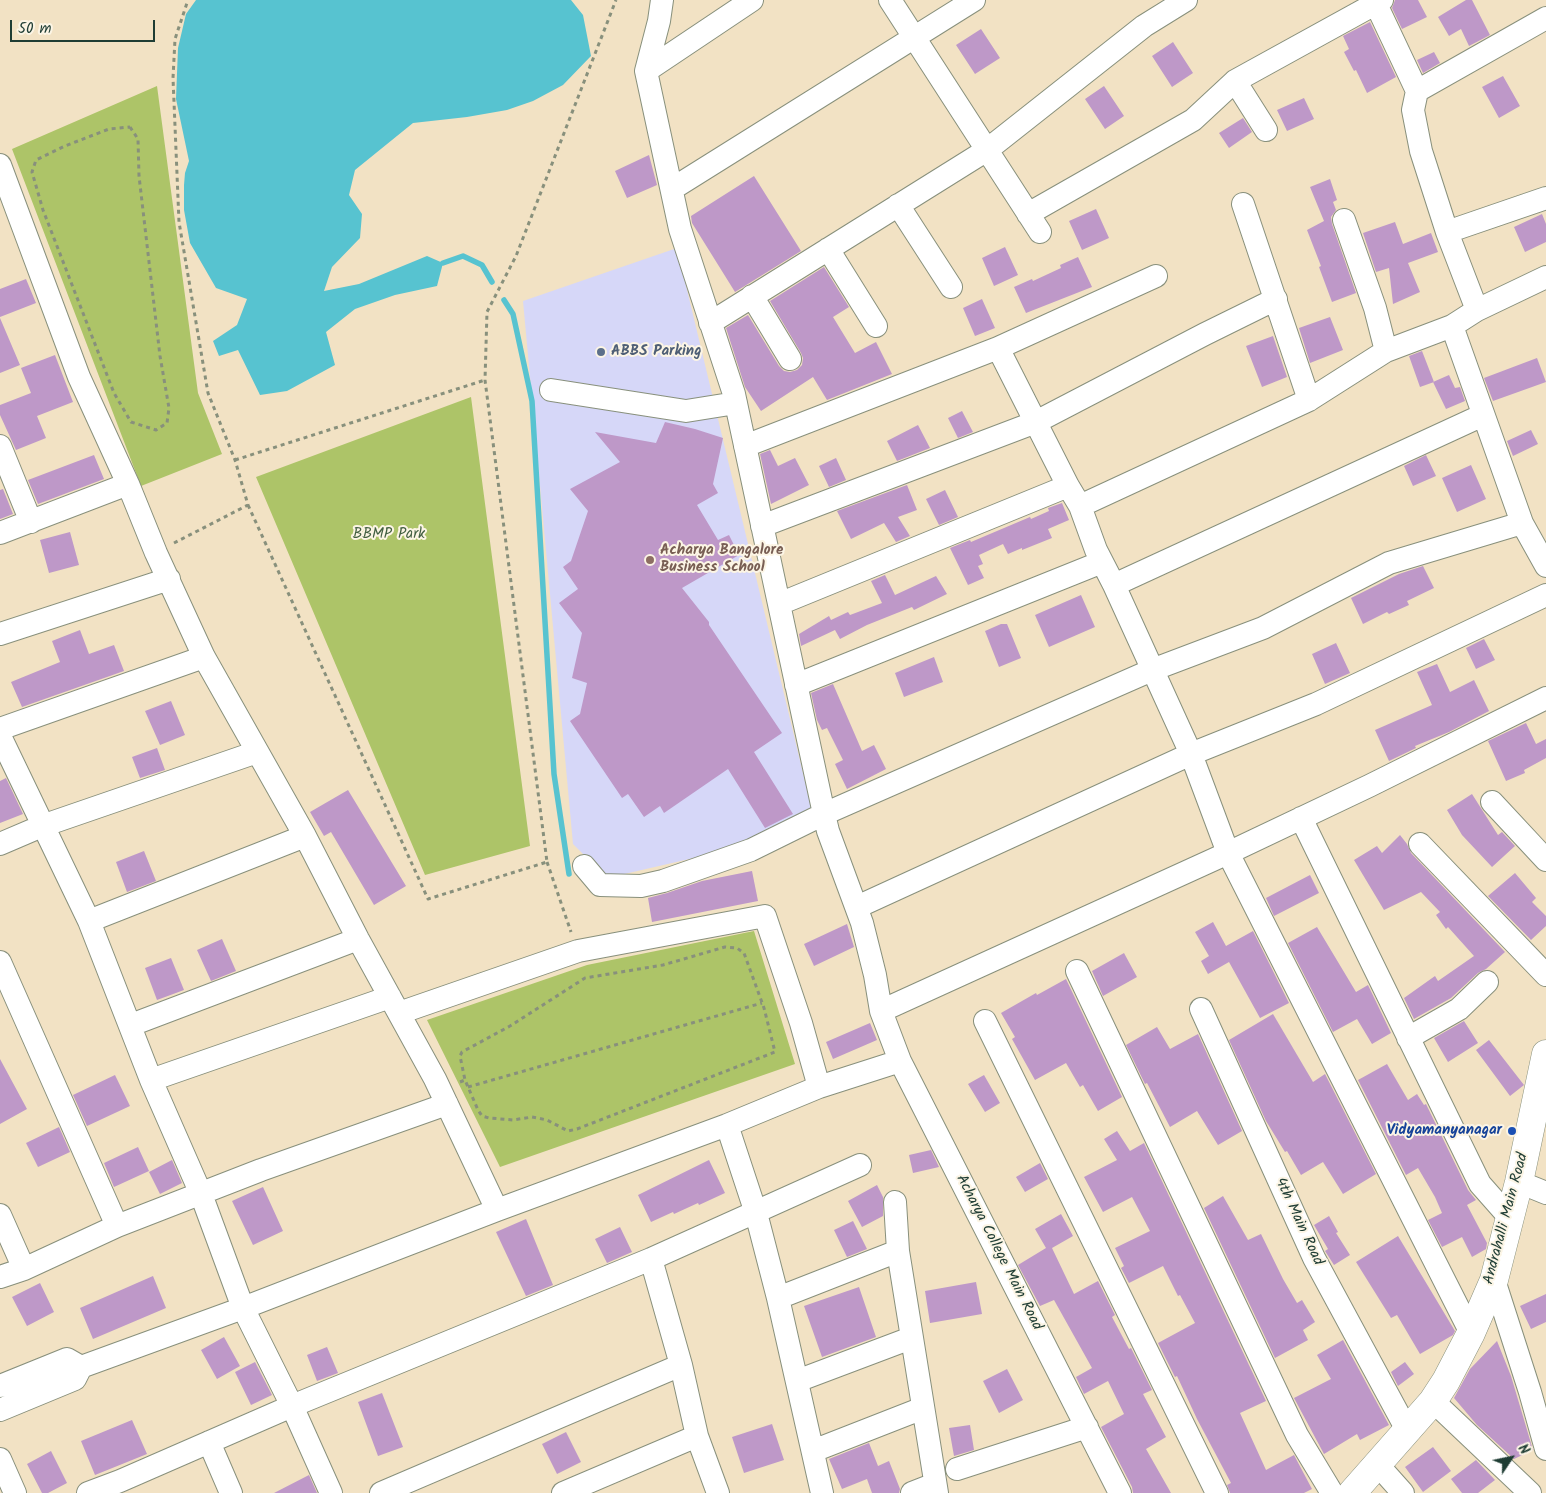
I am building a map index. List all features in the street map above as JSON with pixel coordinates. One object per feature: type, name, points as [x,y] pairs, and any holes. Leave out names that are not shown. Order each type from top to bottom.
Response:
[{"type":"main road","name":"Andrahalli Main Road","points":[[1352,1493],[1433,1401],[1446,1381],[1471,1333],[1494,1280],[1519,1182],[1546,1054]]},
{"type":"street","points":[[646,71],[659,21],[662,0]]},
{"type":"street","points":[[646,71],[752,0]]},
{"type":"street","points":[[890,0],[1034,223],[1193,120],[1235,81],[1379,2],[1417,91],[1413,110],[1421,151],[1447,232],[1477,310]]},
{"type":"street","points":[[672,189],[974,0]]},
{"type":"street","points":[[710,323],[987,150],[1144,26],[1186,0]]},
{"type":"street","points":[[1417,91],[1546,18]]},
{"type":"street","name":"Acharya College Main Road","points":[[646,71],[682,236],[736,403],[828,831],[862,923],[876,975],[881,1011],[900,1061],[1120,1493]]},
{"type":"street","points":[[1235,81],[1266,130]]},
{"type":"street","points":[[0,165],[79,377],[204,657],[305,836],[444,1098],[497,1210]]},
{"type":"street","points":[[1447,232],[1546,198]]},
{"type":"street","points":[[1244,204],[1309,400]]},
{"type":"street","points":[[898,205],[951,287]]},
{"type":"street","points":[[1344,220],[1375,308],[1386,351]]},
{"type":"street","points":[[828,249],[876,326]]},
{"type":"street","points":[[745,446],[998,348],[1156,276]]},
{"type":"street","points":[[1080,506],[1292,406],[1309,400],[1386,351],[1452,326],[1477,310],[1546,277]]},
{"type":"street","points":[[752,296],[790,359]]},
{"type":"street","points":[[762,526],[1036,422],[1276,299]]},
{"type":"street","points":[[1452,326],[1522,523],[1546,566]]},
{"type":"street","points":[[998,348],[1080,506],[1096,550],[1114,584],[1191,754],[1228,853],[1471,1333]]},
{"type":"street","points":[[551,390],[686,411],[736,403]]},
{"type":"street","points":[[1114,584],[1483,416]]},
{"type":"street","points":[[0,446],[31,522]]},
{"type":"street","points":[[0,533],[128,484]]},
{"type":"street","points":[[779,604],[1068,486]]},
{"type":"street","points":[[584,866],[600,885],[641,886],[663,881],[758,848],[824,814],[1152,670],[1263,628],[1389,563],[1522,523]]},
{"type":"street","points":[[796,685],[1102,562]]},
{"type":"street","points":[[0,634],[168,579]]},
{"type":"street","points":[[857,907],[1191,754],[1316,704],[1546,595]]},
{"type":"street","points":[[0,729],[204,657]]},
{"type":"street","points":[[881,1011],[1228,853],[1378,782],[1546,698]]},
{"type":"street","points":[[0,736],[89,921],[151,1080],[201,1194],[243,1308],[292,1406],[331,1493]]},
{"type":"street","points":[[0,844],[42,826],[257,752]]},
{"type":"street","points":[[1492,802],[1546,860]]},
{"type":"street","points":[[1301,818],[1480,1184],[1510,1218]]},
{"type":"street","points":[[89,921],[305,836]]},
{"type":"street","points":[[1420,844],[1546,975]]},
{"type":"street","points":[[151,1080],[394,1005],[578,951],[766,916],[801,1023],[819,1087]]},
{"type":"street","points":[[131,1025],[358,939]]},
{"type":"street","points":[[0,962],[117,1226]]},
{"type":"street","points":[[1077,971],[1297,1435],[1332,1493]]},
{"type":"street","points":[[1408,1038],[1459,1009],[1487,982]]},
{"type":"street","name":"4th Main Road","points":[[1201,1008],[1314,1258],[1407,1430]]},
{"type":"street","points":[[985,1021],[1217,1493]]},
{"type":"street","points":[[0,1410],[75,1379],[81,1367],[243,1308],[497,1210],[727,1125],[819,1087],[900,1061]]},
{"type":"street","points":[[0,1277],[24,1269],[117,1226],[444,1098]]},
{"type":"street","points":[[727,1125],[756,1213],[778,1298],[822,1493]]},
{"type":"street","points":[[88,1493],[122,1487],[209,1442],[292,1406],[651,1259],[860,1165]]},
{"type":"street","points":[[1519,1182],[1546,1193]]},
{"type":"street","points":[[895,1202],[898,1251],[936,1488],[912,1493]]},
{"type":"street","points":[[0,1214],[24,1269]]},
{"type":"street","points":[[778,1298],[898,1251]]},
{"type":"street","points":[[651,1259],[681,1364],[697,1436],[718,1493]]},
{"type":"street","points":[[1494,1280],[1546,1449]]},
{"type":"street","points":[[797,1381],[911,1338]]},
{"type":"street","points":[[0,1386],[67,1359],[81,1367]]},
{"type":"street","points":[[381,1493],[681,1364]]},
{"type":"street","points":[[1433,1401],[1530,1493]]},
{"type":"street","points":[[813,1451],[923,1408]]},
{"type":"street","points":[[957,1469],[1087,1427]]},
{"type":"street","points":[[563,1493],[697,1436]]},
{"type":"street","points":[[209,1442],[231,1493]]},
{"type":"street","points":[[0,1459],[15,1493]]},
{"type":"street","points":[[1378,1464],[1402,1493]]},
{"type":"path","points":[[188,0],[175,39],[173,78],[179,222],[208,393],[235,460],[248,505],[428,899],[547,862]]},
{"type":"path","points":[[578,951],[547,862],[485,380],[487,312],[516,256],[616,0]]},
{"type":"path","points":[[130,127],[138,139],[140,176],[158,337],[169,408],[167,422],[156,430],[131,422],[114,394],[104,368],[43,210],[32,172],[36,160],[65,146],[109,129],[130,127]]},
{"type":"path","points":[[235,460],[485,380]]},
{"type":"path","points":[[156,553],[248,505]]},
{"type":"path","points":[[725,947],[737,948],[744,953],[762,1003],[775,1052],[577,1129],[568,1131],[548,1120],[532,1117],[513,1120],[482,1116],[465,1080],[460,1056],[462,1052],[510,1026],[585,978],[663,965],[725,947]]},
{"type":"path","points":[[468,1087],[762,1003]]},
{"type":"path","points":[[444,1098],[465,1080]]},
{"type":"shaded area","name":"Acharya Bangalore Business School","points":[[677,248],[814,819],[750,845],[607,878],[573,844],[523,301]]},
{"type":"green space","points":[[157,86],[198,393],[222,454],[141,486],[12,149]]},
{"type":"green space","name":"BBMP Park","points":[[471,397],[530,846],[425,875],[256,477]]},
{"type":"green space","points":[[754,931],[795,1064],[500,1167],[427,1020],[587,965]]},
{"type":"water","points":[[196,0],[571,0],[583,15],[591,56],[563,85],[533,101],[507,110],[413,123],[355,170],[349,195],[362,214],[360,238],[332,267],[324,291],[359,284],[427,256],[443,263],[437,286],[395,295],[355,309],[326,332],[335,365],[287,391],[260,395],[238,350],[219,356],[213,341],[237,325],[247,299],[216,288],[190,243],[184,210],[185,173],[189,161],[176,99],[178,48],[186,14]]},
{"type":"building","points":[[1395,0],[1418,0],[1427,17],[1402,29],[1392,8]]},
{"type":"building","points":[[1466,0],[1472,0],[1490,35],[1469,46],[1461,29],[1449,36],[1438,17]]},
{"type":"building","points":[[1370,22],[1396,77],[1367,93],[1356,70],[1354,71],[1344,52],[1349,49],[1343,36]]},
{"type":"building","points":[[981,29],[1000,58],[975,74],[956,45]]},
{"type":"building","points":[[1173,42],[1193,73],[1172,87],[1152,56]]},
{"type":"building","points":[[1434,52],[1440,63],[1423,73],[1417,60]]},
{"type":"building","points":[[1503,76],[1520,106],[1499,118],[1482,87]]},
{"type":"building","points":[[1104,86],[1124,116],[1105,129],[1085,99]]},
{"type":"building","points":[[1304,98],[1314,119],[1287,131],[1277,110]]},
{"type":"building","points":[[1243,118],[1252,132],[1229,148],[1219,133]]},
{"type":"building","points":[[649,155],[657,185],[627,198],[615,171]]},
{"type":"building","points":[[754,176],[801,251],[735,292],[692,223],[691,216]]},
{"type":"building","points":[[1330,179],[1337,200],[1333,202],[1336,210],[1331,217],[1332,224],[1356,293],[1332,302],[1307,230],[1324,221],[1310,187]]},
{"type":"building","points":[[1096,209],[1109,238],[1082,250],[1069,221]]},
{"type":"building","points":[[1542,214],[1546,224],[1546,242],[1525,252],[1514,227]]},
{"type":"building","points":[[1395,222],[1403,244],[1431,233],[1438,252],[1408,263],[1420,292],[1393,304],[1389,268],[1376,272],[1363,233]]},
{"type":"building","points":[[1005,247],[1018,275],[994,286],[982,258]]},
{"type":"building","points":[[1078,257],[1092,287],[1026,313],[1014,287],[1032,279],[1033,281],[1061,268],[1060,265]]},
{"type":"building","points":[[824,267],[849,307],[833,317],[855,353],[876,342],[892,374],[827,400],[813,377],[761,411],[745,387],[726,328],[748,315],[779,366],[784,371],[797,370],[802,365],[803,358],[770,301]]},
{"type":"building","points":[[26,279],[36,303],[0,317],[0,289]]},
{"type":"building","points":[[982,299],[995,328],[975,336],[963,308]]},
{"type":"building","points":[[1330,317],[1343,350],[1310,363],[1299,328]]},
{"type":"building","points":[[0,318],[20,365],[0,373]]},
{"type":"building","points":[[1273,336],[1287,377],[1262,387],[1246,346]]},
{"type":"building","points":[[1422,351],[1434,382],[1420,387],[1409,356]]},
{"type":"building","points":[[55,355],[73,402],[37,416],[46,438],[16,450],[0,415],[0,405],[31,393],[21,368]]},
{"type":"building","points":[[1537,358],[1546,382],[1493,401],[1484,378]]},
{"type":"building","points":[[1449,375],[1455,388],[1460,387],[1465,401],[1446,409],[1433,382]]},
{"type":"building","points":[[962,411],[973,432],[958,438],[948,418]]},
{"type":"building","name":"Acharya Bangalore Business School","points":[[665,422],[723,438],[713,484],[718,493],[697,505],[718,540],[729,535],[739,555],[682,588],[709,622],[709,625],[782,733],[754,752],[793,814],[765,828],[728,769],[664,813],[660,806],[644,817],[628,794],[622,798],[570,721],[580,714],[587,683],[572,678],[582,633],[559,603],[578,589],[563,567],[571,561],[588,511],[570,489],[620,462],[595,432],[656,443]]},
{"type":"building","points":[[918,425],[930,448],[897,461],[887,441]]},
{"type":"building","points":[[1531,430],[1538,444],[1513,456],[1507,441]]},
{"type":"building","points":[[770,450],[778,466],[795,458],[809,485],[771,504],[760,454]]},
{"type":"building","points":[[94,455],[104,479],[38,504],[28,480]]},
{"type":"building","points":[[1426,455],[1436,476],[1413,486],[1404,466]]},
{"type":"building","points":[[836,458],[846,480],[829,487],[819,466]]},
{"type":"building","points":[[1471,465],[1486,499],[1457,512],[1442,478]]},
{"type":"building","points":[[907,485],[917,510],[898,517],[910,536],[896,542],[884,523],[851,539],[837,511]]},
{"type":"building","points":[[3,489],[13,514],[0,519],[0,490]]},
{"type":"building","points":[[945,490],[958,517],[939,525],[926,499]]},
{"type":"building","points":[[1062,503],[1069,520],[1048,529],[1052,538],[1008,554],[1003,544],[979,555],[983,564],[978,566],[984,578],[968,585],[950,548],[970,540],[971,542],[1030,517],[1031,519],[1049,511],[1048,508]]},
{"type":"building","points":[[70,532],[79,565],[49,573],[40,540]]},
{"type":"building","points":[[1423,566],[1434,588],[1407,601],[1409,605],[1389,614],[1387,612],[1363,624],[1351,598],[1399,574]]},
{"type":"building","points":[[885,575],[895,595],[936,576],[947,594],[914,610],[912,607],[867,625],[840,639],[835,630],[801,646],[799,634],[829,616],[831,620],[848,612],[850,615],[882,603],[871,581]]},
{"type":"building","points":[[1081,595],[1095,627],[1049,647],[1035,615]]},
{"type":"building","points":[[1001,624],[1007,624],[1021,658],[999,667],[985,631]]},
{"type":"building","points":[[80,630],[89,654],[114,645],[124,671],[22,707],[11,682],[60,662],[52,641]]},
{"type":"building","points":[[1484,639],[1495,660],[1476,669],[1466,648]]},
{"type":"building","points":[[1336,643],[1350,673],[1325,684],[1312,654]]},
{"type":"building","points":[[934,657],[943,682],[904,697],[895,673]]},
{"type":"building","points":[[1437,664],[1450,692],[1474,680],[1489,711],[1449,732],[1415,746],[1416,748],[1389,761],[1375,730],[1432,705],[1417,672]]},
{"type":"building","points":[[833,684],[862,751],[874,745],[886,769],[847,789],[835,764],[843,760],[827,728],[822,730],[817,720],[811,693]]},
{"type":"building","points":[[171,701],[185,735],[160,745],[145,711]]},
{"type":"building","points":[[1526,723],[1536,744],[1546,739],[1546,758],[1524,770],[1525,773],[1506,781],[1488,741]]},
{"type":"building","points":[[157,748],[165,770],[140,778],[132,757]]},
{"type":"building","points":[[6,778],[23,814],[0,823],[0,781]]},
{"type":"building","points":[[348,790],[406,886],[374,905],[331,832],[324,836],[310,812]]},
{"type":"building","points":[[1472,794],[1498,835],[1502,832],[1515,846],[1492,867],[1462,835],[1447,810]]},
{"type":"building","points":[[1400,835],[1411,853],[1505,952],[1486,969],[1478,973],[1451,998],[1414,1019],[1404,998],[1435,976],[1438,981],[1474,956],[1448,927],[1446,929],[1436,915],[1440,912],[1421,892],[1384,910],[1354,860],[1377,846],[1382,853]]},
{"type":"building","points":[[144,851],[156,881],[127,892],[116,862]]},
{"type":"building","points":[[752,871],[758,901],[652,922],[648,898],[702,881]]},
{"type":"building","points":[[1515,873],[1536,898],[1532,902],[1546,916],[1546,926],[1531,940],[1488,896]]},
{"type":"building","points":[[1310,875],[1319,893],[1274,916],[1266,898]]},
{"type":"building","points":[[1213,922],[1226,946],[1253,931],[1289,1003],[1260,1018],[1229,962],[1208,974],[1201,961],[1209,956],[1195,932]]},
{"type":"building","points":[[847,924],[854,947],[814,966],[804,944]]},
{"type":"building","points":[[1317,927],[1356,992],[1368,985],[1391,1033],[1372,1044],[1357,1019],[1333,1032],[1288,943]]},
{"type":"building","points":[[222,939],[236,971],[211,981],[197,950]]},
{"type":"building","points":[[1124,953],[1137,977],[1103,996],[1092,971]]},
{"type":"building","points":[[171,958],[184,990],[157,1000],[145,968]]},
{"type":"building","points":[[1066,979],[1122,1097],[1098,1111],[1083,1085],[1080,1087],[1066,1063],[1035,1080],[1012,1039],[1015,1037],[1001,1013]]},
{"type":"building","points":[[1273,1014],[1313,1082],[1325,1074],[1376,1174],[1343,1194],[1323,1162],[1301,1175],[1266,1121],[1229,1040]]},
{"type":"building","points":[[1464,1021],[1478,1043],[1448,1062],[1434,1038]]},
{"type":"building","points":[[870,1023],[877,1040],[833,1059],[826,1042]]},
{"type":"building","points":[[1157,1027],[1170,1049],[1198,1034],[1242,1131],[1218,1145],[1197,1111],[1170,1127],[1147,1083],[1145,1084],[1126,1045]]},
{"type":"building","points":[[1489,1040],[1524,1085],[1510,1096],[1476,1050]]},
{"type":"building","points":[[0,1059],[27,1109],[0,1124]]},
{"type":"building","points":[[1387,1064],[1408,1100],[1417,1094],[1424,1105],[1426,1104],[1468,1190],[1476,1200],[1467,1205],[1487,1243],[1486,1249],[1472,1257],[1462,1237],[1442,1247],[1428,1220],[1442,1213],[1435,1197],[1418,1168],[1406,1175],[1358,1080]]},
{"type":"building","points":[[115,1075],[130,1106],[87,1126],[73,1095]]},
{"type":"building","points":[[984,1075],[1000,1103],[985,1112],[968,1084]]},
{"type":"building","points":[[59,1127],[70,1152],[38,1167],[26,1143]]},
{"type":"building","points":[[1117,1131],[1130,1151],[1144,1143],[1266,1401],[1240,1413],[1266,1470],[1294,1455],[1312,1489],[1304,1493],[1230,1493],[1227,1485],[1231,1483],[1197,1419],[1177,1376],[1175,1377],[1158,1343],[1195,1323],[1180,1295],[1178,1296],[1163,1266],[1129,1283],[1121,1268],[1124,1266],[1115,1248],[1150,1231],[1132,1197],[1103,1212],[1084,1177],[1117,1160],[1104,1139]]},
{"type":"building","points":[[138,1147],[149,1171],[114,1187],[104,1163]]},
{"type":"building","points":[[931,1150],[939,1167],[913,1173],[909,1155]]},
{"type":"building","points":[[172,1160],[182,1183],[160,1194],[149,1172]]},
{"type":"building","points":[[709,1160],[725,1193],[699,1205],[698,1203],[651,1222],[638,1195]]},
{"type":"building","points":[[1040,1163],[1048,1179],[1025,1192],[1016,1177]]},
{"type":"building","points":[[877,1185],[883,1197],[883,1216],[862,1227],[848,1201]]},
{"type":"building","points":[[263,1187],[283,1231],[253,1245],[232,1201]]},
{"type":"building","points":[[1223,1196],[1248,1240],[1261,1234],[1297,1303],[1302,1300],[1315,1322],[1303,1330],[1308,1340],[1275,1358],[1204,1208]]},
{"type":"building","points":[[1061,1214],[1073,1236],[1052,1248],[1074,1294],[1098,1281],[1115,1315],[1112,1317],[1129,1349],[1131,1348],[1152,1390],[1143,1394],[1166,1437],[1146,1449],[1171,1493],[1133,1493],[1132,1487],[1101,1427],[1124,1414],[1108,1381],[1084,1394],[1076,1377],[1092,1368],[1054,1300],[1040,1306],[1018,1265],[1046,1248],[1035,1229]]},
{"type":"building","points":[[1329,1216],[1338,1232],[1336,1233],[1350,1255],[1334,1265],[1325,1251],[1328,1249],[1314,1225]]},
{"type":"building","points":[[526,1219],[553,1285],[526,1296],[496,1232]]},
{"type":"building","points":[[853,1221],[867,1249],[847,1257],[834,1230]]},
{"type":"building","points":[[620,1227],[632,1252],[607,1263],[595,1239]]},
{"type":"building","points":[[1398,1236],[1455,1331],[1453,1335],[1420,1354],[1397,1315],[1391,1318],[1356,1262]]},
{"type":"building","points":[[153,1276],[166,1308],[93,1339],[80,1308]]},
{"type":"building","points":[[976,1282],[982,1314],[930,1323],[925,1291]]},
{"type":"building","points":[[40,1283],[54,1312],[27,1326],[12,1297]]},
{"type":"building","points":[[859,1287],[876,1337],[822,1357],[804,1306]]},
{"type":"building","points":[[1546,1294],[1546,1322],[1531,1329],[1520,1306]]},
{"type":"building","points":[[224,1337],[240,1366],[217,1379],[201,1350]]},
{"type":"building","points":[[1343,1340],[1389,1425],[1360,1440],[1357,1434],[1324,1454],[1294,1398],[1331,1379],[1317,1355]]},
{"type":"building","points":[[1497,1341],[1511,1376],[1533,1450],[1514,1459],[1477,1425],[1454,1398],[1470,1369]]},
{"type":"building","points":[[327,1347],[338,1373],[317,1381],[307,1355]]},
{"type":"building","points":[[255,1362],[272,1395],[251,1405],[235,1372]]},
{"type":"building","points":[[1405,1362],[1414,1374],[1398,1386],[1391,1372]]},
{"type":"building","points":[[1007,1369],[1023,1400],[999,1413],[983,1381]]},
{"type":"building","points":[[382,1393],[403,1447],[378,1456],[358,1402]]},
{"type":"building","points":[[132,1420],[147,1454],[95,1475],[81,1441]]},
{"type":"building","points":[[772,1424],[784,1460],[744,1473],[732,1437]]},
{"type":"building","points":[[970,1425],[974,1450],[954,1456],[949,1428]]},
{"type":"building","points":[[566,1432],[581,1462],[557,1474],[542,1444]]},
{"type":"building","points":[[869,1443],[878,1466],[889,1461],[900,1489],[899,1493],[872,1493],[867,1479],[842,1489],[829,1459]]},
{"type":"building","points":[[1433,1447],[1451,1471],[1423,1492],[1405,1467]]},
{"type":"building","points":[[51,1451],[67,1483],[48,1493],[42,1493],[27,1464]]},
{"type":"building","points":[[1476,1460],[1495,1480],[1478,1493],[1462,1493],[1451,1479]]},
{"type":"building","points":[[309,1475],[317,1493],[274,1493]]},
{"type":"waterway","points":[[443,263],[463,256],[482,265],[492,282]]},
{"type":"waterway","points":[[504,300],[513,314],[532,401],[554,774],[569,874]]},
{"type":"place","name":"ABBS Parking","points":[[601,352]]},
{"type":"place","name":"Acharya Bangalore Business School","points":[[650,560]]},
{"type":"place","name":"Vidyamanyanagar","points":[[1512,1131]]}]
